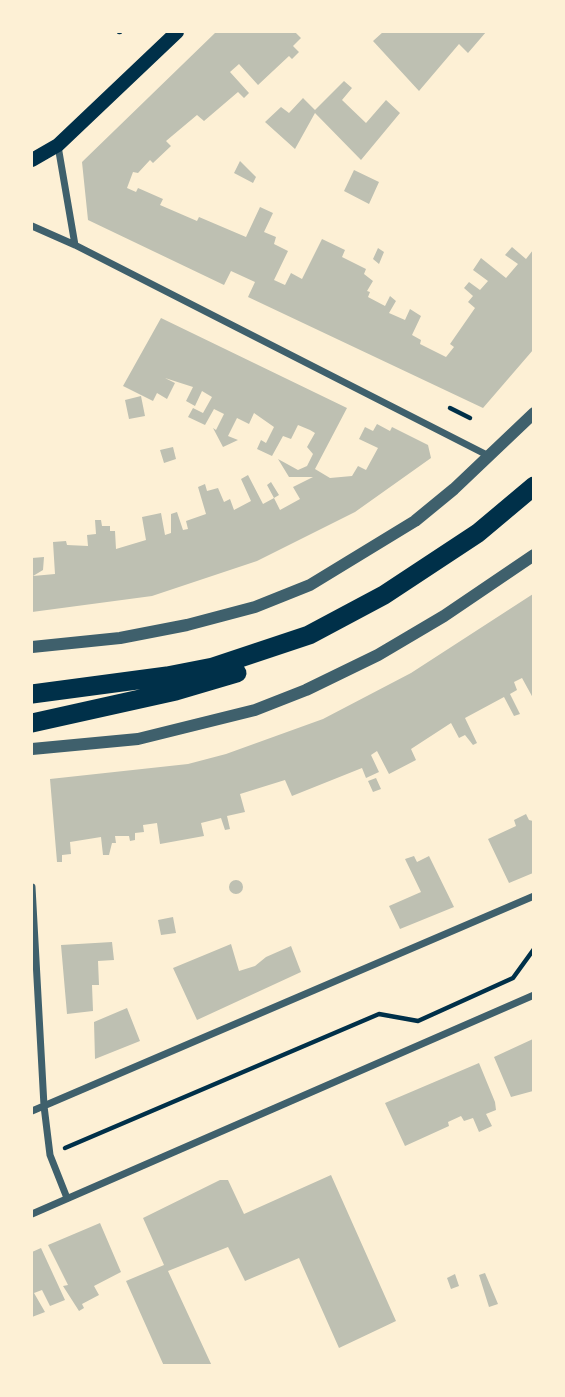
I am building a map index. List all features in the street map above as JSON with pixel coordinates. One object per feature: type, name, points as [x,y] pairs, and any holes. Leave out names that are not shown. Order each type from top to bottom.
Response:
[{"type":"highway","points":[[32,723],[176,691],[252,669],[318,644],[391,601],[534,486]]},
{"type":"highway","points":[[32,694],[167,676],[257,654],[309,635],[351,614],[478,533]]},
{"type":"main road","points":[[32,160],[58,145],[177,32]]},
{"type":"street","points":[[58,145],[75,245]]},
{"type":"street","points":[[32,226],[75,245],[489,456]]},
{"type":"street","points":[[32,647],[120,638],[187,625],[254,607],[310,585],[415,522],[534,413]]},
{"type":"street","points":[[32,749],[138,739],[199,727],[268,705],[378,655],[444,616],[534,555]]},
{"type":"street","points":[[32,887],[44,1106],[50,1155],[66,1198]]},
{"type":"street","points":[[32,1111],[534,896]]},
{"type":"street","points":[[32,1214],[534,995]]},
{"type":"path","points":[[450,408],[470,418]]},
{"type":"path","points":[[50,1155],[379,1014],[418,1021],[513,978],[534,950]]},
{"type":"building","points":[[216,32],[295,32],[301,38],[293,46],[299,52],[292,59],[289,56],[258,85],[239,64],[230,72],[249,93],[244,98],[238,92],[204,121],[197,115],[166,141],[171,146],[153,163],[150,160],[138,173],[133,172],[127,188],[136,192],[138,188],[163,199],[160,205],[197,221],[199,217],[246,237],[260,207],[273,213],[264,232],[276,237],[274,244],[288,251],[274,280],[285,285],[291,273],[302,279],[322,239],[345,250],[342,257],[366,269],[364,274],[373,281],[367,291],[370,292],[368,297],[385,306],[390,296],[396,301],[389,313],[405,320],[410,309],[421,316],[412,335],[421,340],[420,344],[446,357],[454,347],[450,344],[475,308],[468,302],[473,296],[464,288],[469,282],[480,290],[488,281],[473,270],[481,258],[506,278],[518,264],[505,255],[512,247],[526,259],[533,250],[533,350],[483,408],[248,297],[255,282],[231,271],[224,285],[88,220],[82,162]]},
{"type":"building","points":[[383,32],[486,32],[468,53],[459,44],[419,91],[373,41]]},
{"type":"building","points":[[344,81],[352,88],[342,100],[366,123],[386,100],[400,113],[361,160],[315,113],[295,149],[265,122],[281,107],[289,113],[303,98],[315,110]]},
{"type":"building","points":[[240,161],[256,177],[253,183],[234,173]]},
{"type":"building","points":[[354,170],[379,182],[369,204],[344,191]]},
{"type":"building","points":[[378,248],[384,252],[379,264],[373,259]]},
{"type":"building","points":[[161,318],[347,408],[315,469],[330,478],[352,476],[358,466],[366,470],[378,448],[359,439],[365,427],[373,431],[377,424],[390,431],[392,427],[428,445],[431,458],[355,512],[257,561],[152,596],[32,612],[32,558],[44,557],[43,570],[33,576],[55,574],[53,542],[66,541],[67,545],[88,546],[87,535],[96,534],[95,520],[101,520],[102,526],[110,526],[110,531],[115,531],[116,549],[146,540],[142,517],[161,513],[165,535],[171,533],[171,514],[177,512],[183,530],[188,529],[186,521],[206,514],[198,487],[205,484],[207,491],[218,488],[224,502],[230,499],[234,510],[251,501],[241,479],[248,475],[263,504],[274,498],[280,510],[300,499],[293,487],[313,477],[289,477],[278,459],[298,470],[307,466],[313,454],[307,447],[315,433],[310,430],[298,425],[291,439],[283,436],[272,456],[257,449],[261,440],[266,443],[274,427],[254,413],[249,424],[237,418],[228,436],[238,440],[223,447],[213,428],[216,430],[224,414],[214,409],[205,425],[188,417],[193,408],[203,413],[212,397],[202,391],[195,406],[186,401],[193,387],[165,378],[175,383],[167,399],[157,393],[153,401],[123,386]]},
{"type":"building","points":[[141,396],[145,416],[129,419],[125,400]]},
{"type":"building","points":[[173,447],[176,459],[164,463],[160,450]]},
{"type":"building","points":[[271,482],[279,495],[274,498],[267,485]]},
{"type":"building","points":[[533,594],[533,698],[522,678],[514,682],[517,690],[510,694],[520,714],[514,716],[504,697],[465,718],[477,743],[473,745],[465,735],[459,738],[451,723],[411,749],[416,760],[389,774],[377,751],[371,755],[379,772],[366,778],[362,768],[292,796],[285,780],[240,794],[245,812],[227,816],[230,829],[225,830],[221,818],[201,823],[204,836],[160,844],[157,823],[143,825],[144,832],[135,833],[135,840],[130,841],[129,836],[115,836],[116,843],[112,843],[109,855],[103,855],[101,837],[70,842],[71,854],[62,855],[62,862],[57,862],[50,779],[188,764],[226,754],[323,719],[411,673]]},
{"type":"building","points":[[376,778],[381,789],[373,792],[368,781]]},
{"type":"building","points":[[526,814],[529,820],[533,821],[533,873],[509,883],[488,839],[516,826],[514,820]]},
{"type":"building","points":[[414,856],[417,862],[429,856],[454,907],[400,929],[389,906],[421,892],[405,859]]},
{"type":"building","points":[[233,880],[239,880],[243,887],[239,894],[233,894],[229,890],[229,884]]},
{"type":"building","points":[[173,917],[176,933],[161,935],[158,920]]},
{"type":"building","points":[[112,942],[114,960],[98,961],[99,985],[92,985],[93,1011],[67,1014],[61,945]]},
{"type":"building","points":[[231,944],[239,971],[255,966],[266,957],[291,946],[301,972],[197,1020],[173,968]]},
{"type":"building","points":[[127,1008],[140,1041],[95,1059],[94,1022]]},
{"type":"building","points":[[533,1039],[533,1091],[511,1097],[494,1057]]},
{"type":"building","points":[[479,1063],[495,1102],[496,1110],[486,1114],[492,1126],[479,1132],[473,1118],[464,1121],[461,1116],[448,1122],[449,1126],[405,1146],[385,1103]]},
{"type":"building","points":[[331,1175],[396,1321],[339,1348],[299,1258],[245,1281],[228,1247],[168,1271],[212,1366],[164,1366],[126,1281],[164,1265],[143,1218],[220,1180],[228,1180],[244,1214]]},
{"type":"building","points":[[100,1223],[121,1272],[94,1286],[99,1295],[82,1304],[84,1308],[79,1311],[63,1286],[68,1285],[48,1245]]},
{"type":"building","points":[[41,1248],[65,1300],[50,1306],[42,1290],[34,1293],[45,1312],[32,1317],[32,1252]]},
{"type":"building","points":[[485,1273],[498,1304],[489,1307],[479,1275]]},
{"type":"building","points":[[455,1274],[459,1286],[451,1289],[447,1278]]}]
